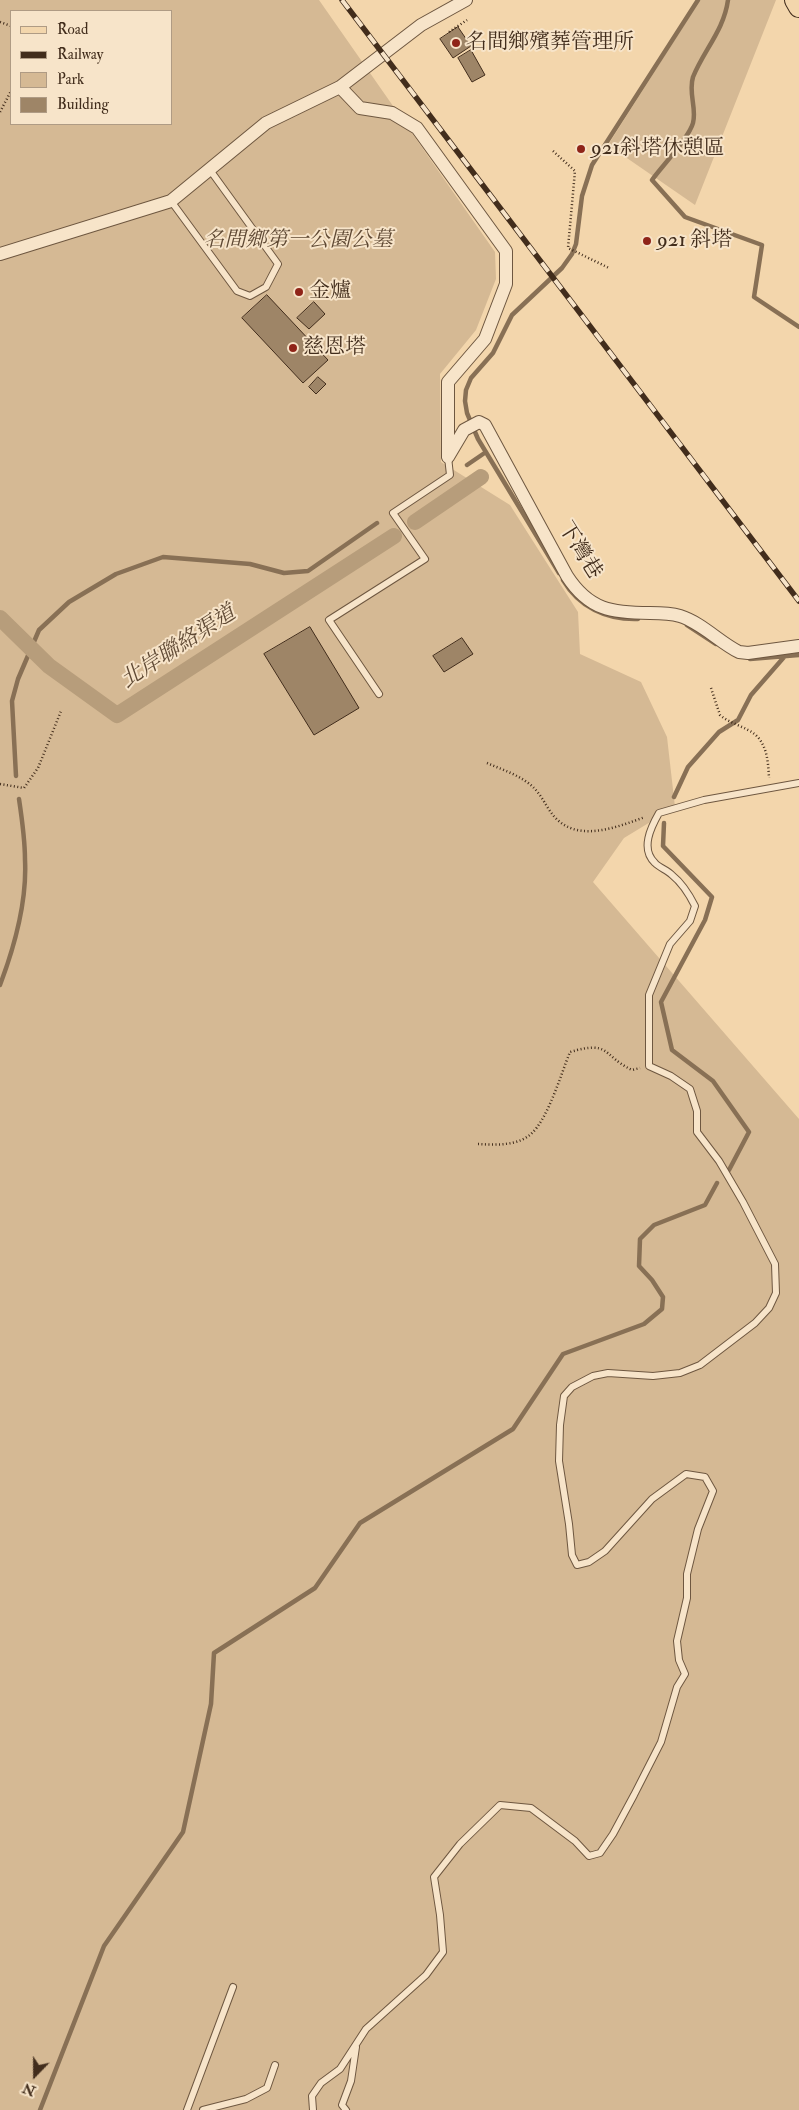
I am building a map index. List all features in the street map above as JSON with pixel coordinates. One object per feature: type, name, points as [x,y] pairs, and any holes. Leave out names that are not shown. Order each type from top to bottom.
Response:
[{"type":"main road","points":[[795,0],[799,7]]},
{"type":"street","points":[[0,254],[171,201],[266,123],[340,88],[421,25],[466,0]]},
{"type":"street","points":[[340,88],[360,108],[392,113],[417,128],[506,251],[506,284],[485,339],[448,382],[448,457]]},
{"type":"street","name":"下灣巷","points":[[448,457],[464,430],[479,422],[485,425],[567,576],[575,589],[587,600],[611,611],[666,613],[681,616],[693,621],[740,652],[748,653],[797,646]]},
{"type":"lane","points":[[171,201],[237,291],[250,296],[266,287],[278,264],[210,170]]},
{"type":"lane","points":[[379,694],[328,620],[425,559],[393,513],[450,475],[448,457]]},
{"type":"lane","points":[[312,2110],[312,2096],[321,2083],[340,2068],[366,2029],[426,1975],[443,1952],[434,1877],[460,1844],[500,1805],[531,1808],[575,1841],[590,1856],[600,1853],[613,1834],[660,1742],[677,1687],[685,1674],[679,1660],[677,1640],[687,1598],[687,1574],[698,1529],[713,1492],[705,1477],[686,1474],[652,1499],[605,1551],[589,1562],[577,1565],[572,1555],[559,1460],[560,1425],[564,1396],[572,1387],[593,1376],[608,1373],[638,1376],[671,1374],[680,1373],[700,1365],[737,1338],[769,1308],[776,1293],[775,1264],[719,1160],[697,1132],[697,1111],[690,1090],[671,1076],[649,1066],[650,995],[670,944],[690,921],[695,906],[688,892],[672,875],[654,862],[648,848],[649,831],[658,813],[704,800],[799,782]]},
{"type":"lane","points":[[186,2110],[233,1988]]},
{"type":"lane","points":[[346,2110],[342,2105],[350,2081],[356,2043]]},
{"type":"lane","points":[[203,2110],[246,2099],[267,2088],[275,2065]]},
{"type":"path","points":[[449,32],[467,20]]},
{"type":"path","points":[[0,112],[10,92]]},
{"type":"path","points":[[553,151],[575,171],[568,248],[609,268]]},
{"type":"path","points":[[711,688],[720,715],[758,737],[768,759],[769,787]]},
{"type":"path","points":[[0,784],[24,788],[38,768],[61,711]]},
{"type":"path","points":[[487,763],[519,777],[534,788],[560,822],[584,832],[621,825],[658,813]]},
{"type":"path","points":[[478,1144],[498,1145],[516,1142],[531,1135],[542,1122],[570,1052],[596,1047],[606,1050],[621,1065],[632,1070],[649,1066]]},
{"type":"green space","name":"名間鄉第一公園公墓","points":[[0,0],[319,0],[495,252],[496,279],[476,330],[440,374],[441,462],[510,505],[578,612],[580,654],[641,682],[667,737],[675,807],[624,838],[593,882],[799,1119],[799,2110],[0,2110]]},
{"type":"green space","points":[[700,0],[776,0],[695,205],[608,145]]},
{"type":"building","name":"名間鄉殯葬管理所","points":[[458,27],[471,46],[453,58],[440,39]]},
{"type":"building","points":[[471,50],[485,75],[472,82],[458,58]]},
{"type":"building","name":"金爐","points":[[299,287],[304,292],[299,297],[294,292]]},
{"type":"building","name":"慈恩塔","points":[[267,295],[328,360],[303,383],[242,318]]},
{"type":"building","points":[[314,302],[325,314],[309,329],[297,318]]},
{"type":"building","points":[[318,377],[326,384],[316,394],[309,387]]},
{"type":"building","points":[[310,627],[359,708],[314,735],[264,654]]},
{"type":"building","points":[[462,638],[473,654],[444,672],[433,656]]},
{"type":"waterway","points":[[559,573],[478,439],[467,413],[466,390],[471,378],[493,353],[512,315],[562,268],[572,254],[576,244],[582,196],[592,165],[698,0]]},
{"type":"waterway","name":"北岸聯絡渠道","points":[[728,0],[726,11],[718,30],[693,77],[691,89],[694,112],[693,123],[681,144],[652,180],[685,217],[762,245],[754,297],[799,327]]},
{"type":"waterway","points":[[467,465],[486,452]]},
{"type":"waterway","name":"北岸聯絡渠道","points":[[415,522],[481,477]]},
{"type":"waterway","points":[[16,776],[12,701],[18,679],[39,630],[69,602],[116,574],[163,557],[250,564],[284,573],[308,571],[377,523]]},
{"type":"waterway","name":"北岸聯絡渠道","points":[[0,618],[49,666],[117,715],[394,536]]},
{"type":"waterway","points":[[563,580],[577,598],[594,610],[615,617],[638,619]]},
{"type":"waterway","points":[[687,625],[716,644]]},
{"type":"waterway","points":[[750,659],[799,655]]},
{"type":"waterway","points":[[674,797],[688,767],[719,732],[738,720],[751,695],[785,656]]},
{"type":"waterway","points":[[0,985],[15,940],[24,891],[24,845],[19,799]]},
{"type":"waterway","points":[[664,823],[663,846],[712,897],[705,920],[661,1002],[672,1050],[713,1081],[749,1132],[729,1170]]},
{"type":"waterway","points":[[40,2110],[104,1946],[183,1832],[211,1704],[214,1653],[315,1588],[360,1523],[513,1429],[563,1354],[644,1324],[662,1309],[663,1297],[652,1280],[639,1266],[640,1239],[654,1225],[705,1205],[717,1183]]},
{"type":"railway","points":[[342,0],[799,601]]},
{"type":"place","name":"名間鄉殯葬管理所","points":[[456,43]]},
{"type":"place","name":"921斜塔休憩區","points":[[581,149]]},
{"type":"place","name":"921 斜塔","points":[[647,241]]},
{"type":"place","name":"金爐","points":[[299,292]]},
{"type":"place","name":"慈恩塔","points":[[293,348]]}]
